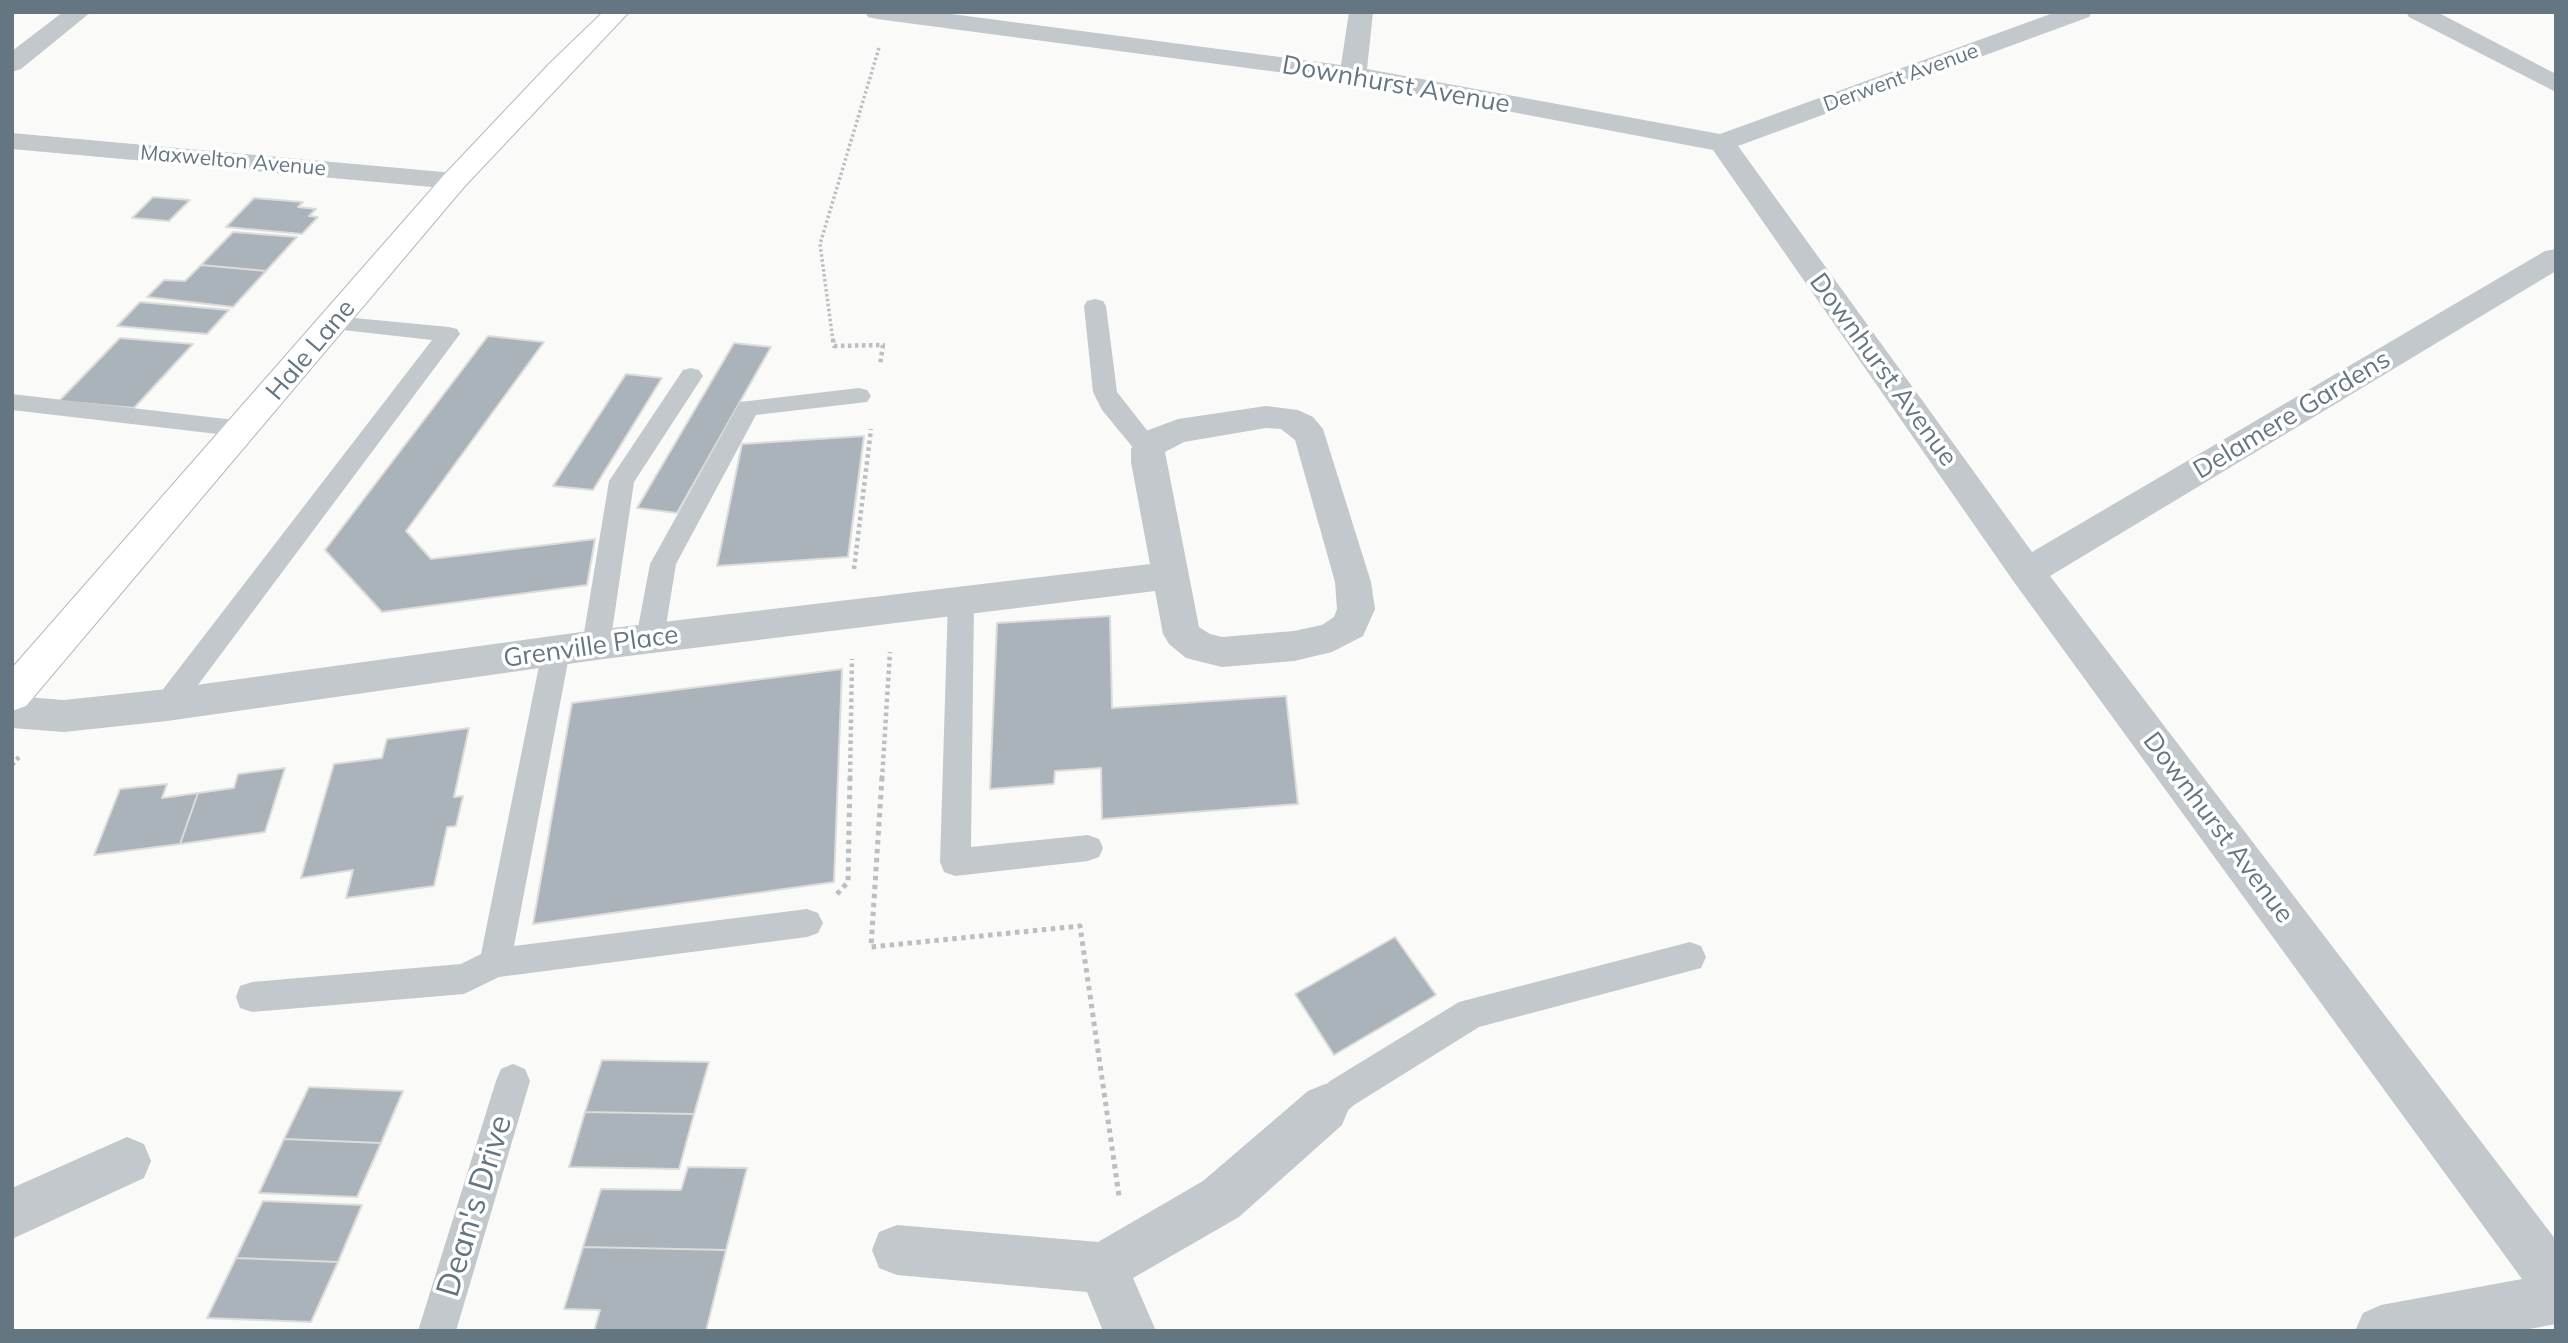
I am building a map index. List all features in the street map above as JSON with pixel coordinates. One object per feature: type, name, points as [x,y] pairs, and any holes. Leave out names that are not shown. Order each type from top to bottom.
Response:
[{"type":"main road","name":"Hale Lane","points":[[12,695],[454,181],[558,69],[617,12]]},
{"type":"street","points":[[12,64],[79,12]]},
{"type":"street","points":[[1353,74],[1361,12]]},
{"type":"street","name":"Derwent Avenue","points":[[1721,143],[2080,12]]},
{"type":"street","points":[[2418,12],[2556,84]]},
{"type":"street","name":"Downhurst Avenue","points":[[883,13],[1353,74],[1721,143],[2027,572],[2556,1282]]},
{"type":"street","name":"Maxwelton Avenue","points":[[12,141],[454,181]]},
{"type":"street","name":"Delamere Gardens","points":[[2027,572],[2556,258]]},
{"type":"street","points":[[1266,418],[1286,418],[1301,425],[1311,437],[1353,582],[1356,609],[1350,626],[1332,638],[1294,646],[1222,652],[1199,647],[1182,634],[1170,575],[1147,461],[1148,449],[1158,439],[1202,426],[1266,418]]},
{"type":"street","name":"Grenville Place","points":[[12,712],[64,716],[167,705],[650,638],[1170,575]]},
{"type":"street","points":[[897,1250],[1114,1261],[1221,1199],[1325,1108]]},
{"type":"street","points":[[12,1214],[127,1161]]},
{"type":"street","points":[[1114,1261],[1130,1331]]},
{"type":"street","points":[[2381,1331],[2556,1298]]},
{"type":"lane","points":[[1095,306],[1105,392],[1110,404],[1148,449]]},
{"type":"lane","points":[[167,705],[449,334],[334,323]]},
{"type":"lane","points":[[596,645],[622,481],[691,376]]},
{"type":"lane","points":[[650,638],[663,564],[748,408],[859,396]]},
{"type":"lane","points":[[12,402],[243,429]]},
{"type":"lane","points":[[961,601],[954,862],[1088,848]]},
{"type":"lane","points":[[495,963],[556,651]]},
{"type":"lane","points":[[252,997],[464,979],[495,963],[807,923]]},
{"type":"lane","points":[[1325,1108],[1342,1093],[1471,1013],[1690,957]]},
{"type":"lane","name":"Dean's Drive","points":[[437,1331],[513,1081]]},
{"type":"path","points":[[879,371],[883,345],[834,346],[820,244],[883,13]]},
{"type":"path","points":[[807,923],[848,882],[854,556],[872,424]]},
{"type":"path","points":[[893,609],[870,947],[1080,926],[1114,1261]]},
{"type":"building","points":[[153,197],[190,200],[169,221],[132,218]]},
{"type":"building","points":[[254,198],[303,202],[298,207],[316,209],[309,216],[318,217],[302,234],[226,227]]},
{"type":"building","points":[[233,232],[297,237],[266,271],[201,265]]},
{"type":"building","points":[[201,265],[266,271],[233,307],[147,297],[164,280],[185,281]]},
{"type":"building","points":[[140,302],[229,310],[207,334],[117,326]]},
{"type":"building","points":[[488,336],[544,342],[406,531],[431,559],[595,539],[587,585],[382,612],[325,550]]},
{"type":"building","points":[[120,338],[193,344],[134,408],[59,401]]},
{"type":"building","points":[[734,343],[771,347],[677,513],[637,508]]},
{"type":"building","points":[[626,374],[662,378],[593,490],[553,486]]},
{"type":"building","points":[[864,436],[848,557],[717,566],[742,444]]},
{"type":"building","points":[[1110,616],[1112,708],[1286,696],[1298,804],[1102,819],[1101,768],[1055,771],[1054,784],[990,789],[997,623]]},
{"type":"building","points":[[842,669],[834,882],[533,924],[572,703]]},
{"type":"building","points":[[469,728],[454,797],[463,796],[456,826],[447,827],[434,886],[346,898],[353,870],[301,878],[334,764],[382,758],[387,739]]},
{"type":"building","points":[[285,768],[265,832],[180,844],[198,793],[234,788],[238,774]]},
{"type":"building","points":[[167,784],[162,798],[198,793],[180,844],[94,855],[120,789]]},
{"type":"building","points":[[1395,937],[1436,995],[1334,1055],[1295,994]]},
{"type":"building","points":[[602,1060],[709,1062],[694,1114],[585,1112]]},
{"type":"building","points":[[309,1087],[403,1091],[381,1143],[284,1139]]},
{"type":"building","points":[[585,1112],[694,1114],[679,1169],[569,1167]]},
{"type":"building","points":[[284,1139],[381,1143],[357,1197],[259,1193]]},
{"type":"building","points":[[688,1167],[747,1168],[726,1250],[583,1247],[601,1189],[681,1190]]},
{"type":"building","points":[[263,1201],[362,1205],[338,1262],[236,1258]]},
{"type":"building","points":[[583,1247],[726,1250],[706,1331],[594,1331],[600,1310],[564,1309]]},
{"type":"building","points":[[236,1258],[338,1262],[311,1322],[207,1318]]}]
